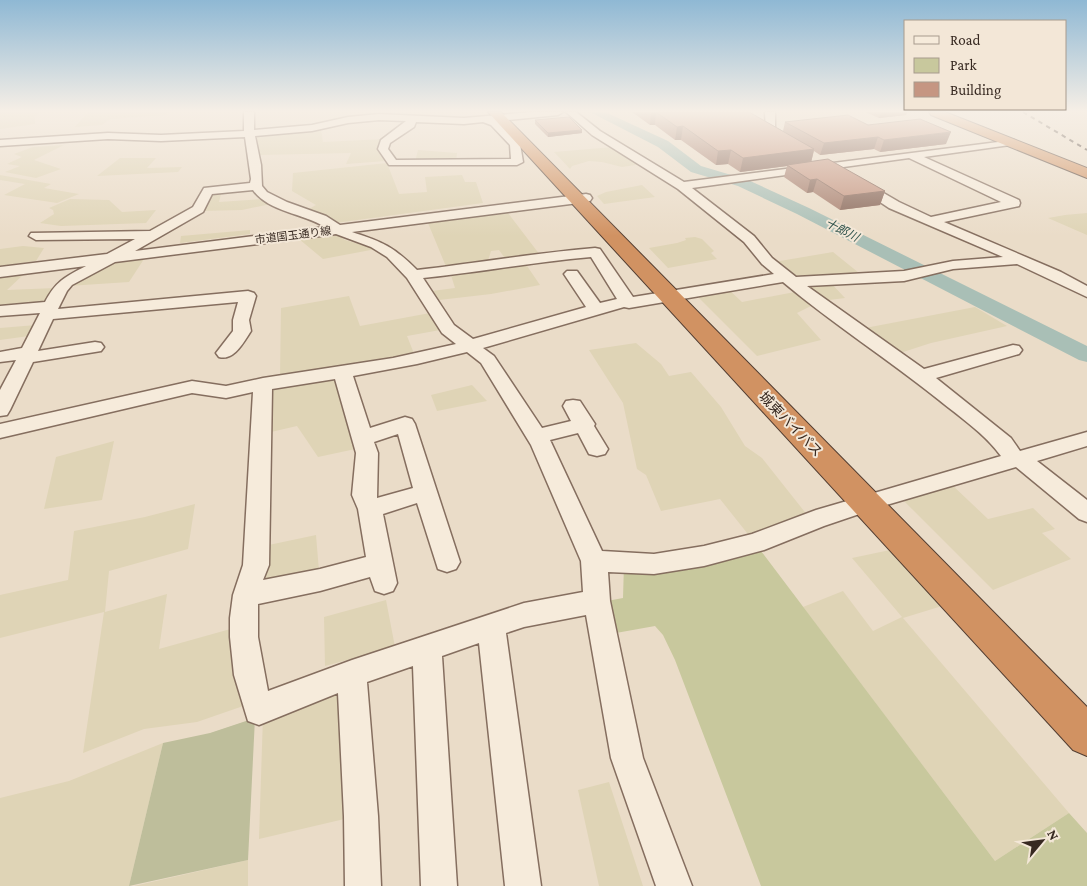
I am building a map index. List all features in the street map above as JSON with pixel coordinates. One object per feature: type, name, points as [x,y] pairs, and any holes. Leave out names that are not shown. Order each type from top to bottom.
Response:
[{"type":"highway","name":"城東バイパス","points":[[537,153],[873,501],[1087,713]]},
{"type":"highway","points":[[1038,153],[1087,173]]},
{"type":"highway","name":"城東バイパス","points":[[873,501],[1087,736]]},
{"type":"street","points":[[254,153],[258,175],[256,186],[263,195],[282,205],[321,218],[346,234],[376,244],[392,254],[414,275],[448,329],[488,360],[536,436],[547,456],[594,561],[597,601],[626,758],[674,886]]},
{"type":"street","points":[[386,153],[393,163],[516,162],[522,164],[527,172]]},
{"type":"street","points":[[516,153],[516,162]]},
{"type":"street","points":[[629,153],[682,186],[749,239],[767,261],[818,303],[922,376],[985,426],[1017,458],[1087,513]]},
{"type":"street","points":[[682,186],[930,153]]},
{"type":"street","points":[[911,156],[1014,203],[930,221]]},
{"type":"street","points":[[812,157],[894,205],[1018,258],[1080,282]]},
{"type":"street","points":[[0,410],[60,289],[67,282],[198,209],[208,191],[256,186]]},
{"type":"street","name":"市道国玉通り線","points":[[0,272],[582,198]]},
{"type":"street","points":[[947,217],[1080,282]]},
{"type":"street","points":[[36,236],[154,235]]},
{"type":"street","points":[[414,275],[501,265],[542,257],[630,249]]},
{"type":"street","points":[[595,252],[627,301]]},
{"type":"street","points":[[0,431],[192,387],[226,392],[263,384],[416,359],[470,346],[627,301],[629,303],[790,279],[916,274],[941,268],[1002,262],[1018,258]]},
{"type":"street","points":[[572,274],[596,309]]},
{"type":"street","points":[[0,311],[49,311],[248,296],[241,320],[242,331],[225,353]]},
{"type":"street","points":[[0,357],[95,347]]},
{"type":"street","points":[[922,376],[1013,350]]},
{"type":"street","points":[[246,595],[320,580],[382,573],[370,509],[364,495],[367,453],[342,371]]},
{"type":"street","points":[[263,384],[256,565],[250,577],[246,595],[243,630],[252,690],[259,710],[352,674],[524,615],[597,601]]},
{"type":"street","points":[[573,406],[597,449]]},
{"type":"street","points":[[363,438],[405,424],[447,562]]},
{"type":"street","points":[[536,436],[584,424]]},
{"type":"street","points":[[594,561],[654,564],[704,556],[755,544],[816,519],[1017,458],[1087,439]]},
{"type":"street","points":[[370,509],[427,492]]},
{"type":"street","points":[[491,626],[523,886]]},
{"type":"street","points":[[427,649],[439,886]]},
{"type":"street","points":[[352,674],[361,816],[363,886]]},
{"type":"shaded area","points":[[47,153],[34,160],[61,169],[36,178],[5,172],[20,166],[7,164],[22,157],[14,154]]},
{"type":"shaded area","points":[[259,153],[335,153],[259,155]]},
{"type":"shaded area","points":[[351,153],[380,153],[386,161],[346,164]]},
{"type":"shaded area","points":[[417,153],[457,153],[456,162],[415,162]]},
{"type":"shaded area","points":[[555,153],[624,153],[642,164],[622,167],[589,161],[572,166],[570,169]]},
{"type":"shaded area","points":[[120,158],[156,158],[147,168],[182,167],[178,172],[97,176]]},
{"type":"shaded area","points":[[387,163],[399,194],[427,192],[425,177],[462,175],[465,182],[476,182],[483,203],[335,223],[307,210],[316,205],[292,191],[293,173]]},
{"type":"shaded area","points":[[0,175],[51,184],[44,188],[79,194],[57,203],[4,195],[25,184],[0,180]]},
{"type":"shaded area","points":[[642,185],[655,197],[604,204],[597,196],[606,192]]},
{"type":"shaded area","points":[[222,190],[219,202],[262,199],[271,204],[242,210],[200,211],[209,193]]},
{"type":"shaded area","points":[[70,199],[109,200],[122,212],[156,210],[146,223],[61,226],[40,223],[54,214],[53,210],[49,208]]},
{"type":"shaded area","points":[[508,213],[540,255],[507,261],[499,250],[491,251],[487,264],[447,269],[428,223]]},
{"type":"shaded area","points":[[1087,213],[1087,235],[1048,218],[1065,215]]},
{"type":"shaded area","points":[[250,230],[250,234],[180,243],[181,236]]},
{"type":"shaded area","points":[[338,235],[345,240],[376,249],[323,259],[299,239]]},
{"type":"shaded area","points":[[695,237],[702,239],[714,251],[711,253],[717,259],[668,268],[649,248],[677,243],[686,240],[685,238]]},
{"type":"shaded area","points":[[23,246],[44,248],[36,261],[0,266],[0,249]]},
{"type":"shaded area","points":[[833,252],[864,277],[828,280],[845,298],[821,301],[774,262]]},
{"type":"shaded area","points":[[144,259],[129,282],[68,286],[108,264]]},
{"type":"shaded area","points":[[525,263],[540,285],[491,294],[439,300],[432,291],[455,288],[450,272]]},
{"type":"shaded area","points":[[23,275],[7,290],[56,288],[47,305],[0,308],[0,278]]},
{"type":"shaded area","points":[[727,288],[742,302],[800,291],[815,304],[797,313],[821,340],[757,356],[694,293]]},
{"type":"shaded area","points":[[349,296],[360,326],[430,313],[440,330],[407,336],[415,356],[280,377],[281,308]]},
{"type":"shaded area","points":[[975,307],[1007,326],[931,343],[897,354],[860,329]]},
{"type":"shaded area","points":[[36,325],[29,336],[0,340],[0,328]]},
{"type":"shaded area","points":[[636,343],[661,364],[669,376],[691,372],[721,407],[745,446],[762,458],[808,516],[755,543],[720,499],[661,511],[646,475],[637,469],[623,403],[589,350]]},
{"type":"shaded area","points":[[335,376],[360,448],[318,457],[297,426],[271,432],[270,387]]},
{"type":"shaded area","points":[[472,385],[487,401],[437,411],[431,395]]},
{"type":"shaded area","points":[[114,441],[102,500],[44,509],[56,457]]},
{"type":"shaded area","points":[[950,483],[988,519],[1033,508],[1055,529],[1042,533],[1071,559],[993,590],[900,497]]},
{"type":"shaded area","points":[[195,504],[188,549],[109,571],[105,612],[167,594],[159,649],[234,628],[249,704],[197,722],[144,729],[83,753],[104,612],[0,638],[0,595],[68,580],[74,531],[145,517]]},
{"type":"shaded area","points":[[316,535],[319,571],[257,585],[264,546]]},
{"type":"shaded area","points":[[890,550],[942,606],[903,618],[1069,813],[995,861],[803,607],[843,591],[873,631],[902,617],[852,558]]},
{"type":"shaded area","points":[[386,600],[395,647],[325,666],[324,617]]},
{"type":"shaded area","points":[[343,684],[353,817],[259,839],[263,716]]},
{"type":"shaded area","points":[[163,743],[129,886],[0,886],[0,798],[69,781]]},
{"type":"shaded area","points":[[609,782],[643,886],[599,886],[578,790]]},
{"type":"shaded area","points":[[248,860],[248,886],[134,886]]},
{"type":"green space","points":[[755,543],[995,861],[1069,813],[1087,833],[1087,886],[761,886],[675,660],[663,635],[655,626],[616,633],[607,601],[623,598],[624,564]]},
{"type":"green space","points":[[255,718],[248,860],[129,886],[163,743],[210,733]]},
{"type":"building","points":[[736,153],[780,153],[743,158]]},
{"type":"building","points":[[828,159],[885,191],[844,196],[817,179],[810,180],[787,165]]},
{"type":"waterway","name":"十郎川","points":[[675,153],[696,169],[743,183],[803,211],[1087,355]]}]
